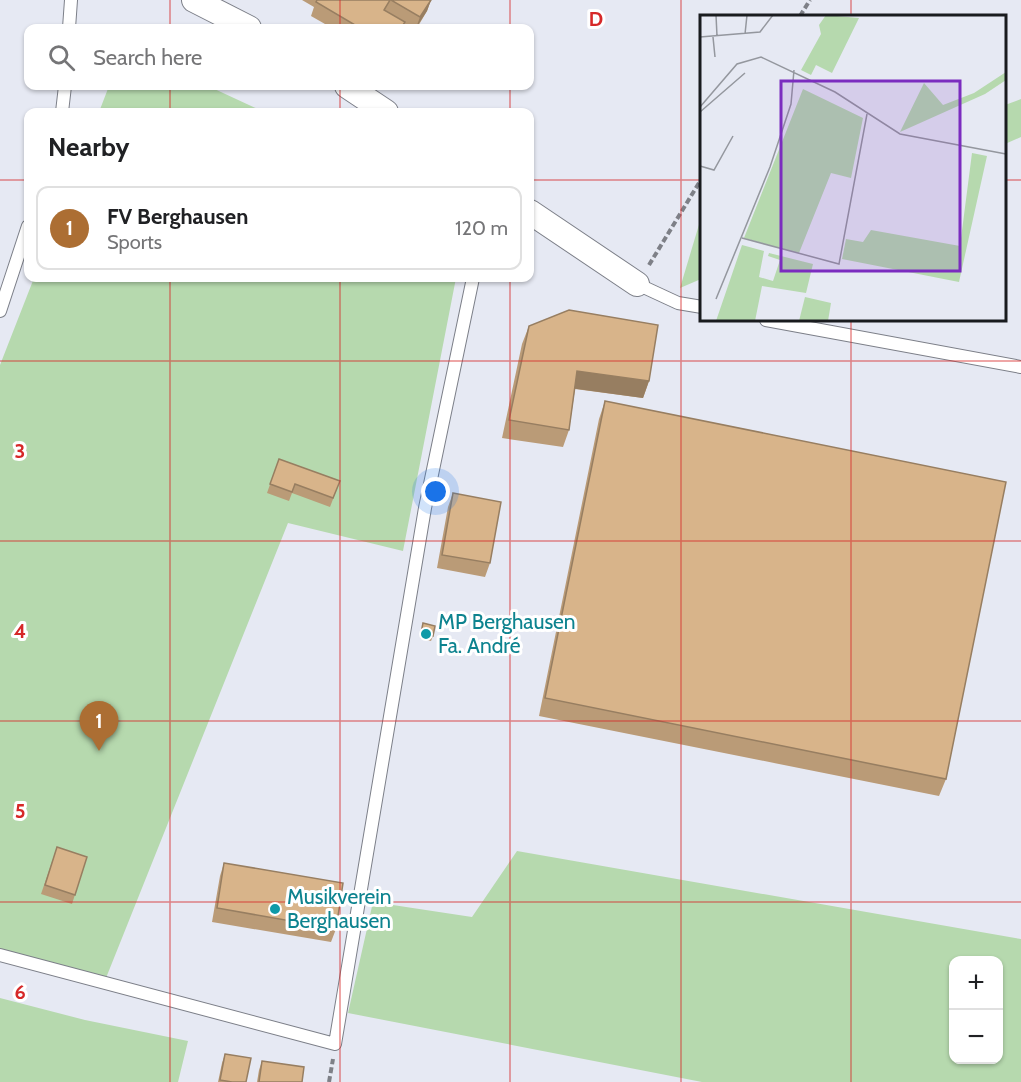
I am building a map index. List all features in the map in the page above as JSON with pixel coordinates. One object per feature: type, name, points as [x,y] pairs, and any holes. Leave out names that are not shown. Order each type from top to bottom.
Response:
[{"type":"street","points":[[194,0],[241,24]]},
{"type":"street","points":[[353,90],[380,108]]},
{"type":"street","points":[[534,215],[637,284]]},
{"type":"lane","points":[[69,24],[71,0]]},
{"type":"lane","points":[[62,108],[65,90]]},
{"type":"lane","points":[[0,311],[24,238]]},
{"type":"lane","points":[[0,955],[335,1044],[425,508],[472,282]]},
{"type":"lane","points":[[637,284],[678,303],[700,307]]},
{"type":"lane","points":[[771,321],[1021,367]]},
{"type":"path","points":[[801,15],[810,0]]},
{"type":"path","points":[[637,284],[700,181]]},
{"type":"green space","points":[[107,90],[217,90],[255,108],[101,108]]},
{"type":"green space","points":[[1021,99],[1021,137],[1006,144],[1006,105]]},
{"type":"green space","points":[[700,221],[700,279],[680,288]]},
{"type":"green space","points":[[32,282],[455,282],[403,551],[288,523],[106,978],[0,950],[0,365]]},
{"type":"green space","points":[[517,851],[1021,939],[1021,1082],[702,1082],[348,1013],[373,902],[472,917]]},
{"type":"green space","points":[[0,998],[85,1020],[188,1041],[178,1082],[0,1082]]},
{"type":"building","points":[[317,0],[390,0],[384,10],[405,22],[404,24],[353,24],[316,2]]},
{"type":"building","points":[[391,0],[431,0],[420,17]]},
{"type":"building","points":[[569,310],[658,325],[649,381],[577,371],[569,430],[509,420],[529,326]]},
{"type":"building","points":[[605,401],[1006,482],[946,779],[545,698]]},
{"type":"building","points":[[279,459],[340,481],[333,498],[295,484],[292,492],[270,484]]},
{"type":"building","points":[[453,493],[501,502],[490,563],[442,555]]},
{"type":"building","points":[[423,623],[435,626],[433,636],[421,633]]},
{"type":"building","points":[[57,847],[87,857],[75,895],[45,885]]},
{"type":"building","name":"Musikverein Berghausen","points":[[224,863],[343,883],[336,929],[217,908]]},
{"type":"building","points":[[225,1054],[251,1058],[246,1082],[220,1080]]},
{"type":"building","points":[[262,1061],[304,1067],[302,1082],[259,1082]]},
{"type":"place","name":"MP Berghausen Fa. André","points":[[426,634]]},
{"type":"place","name":"FV Berghausen","points":[[99,751]]},
{"type":"place","name":"Musikverein Berghausen","points":[[275,909]]}]
